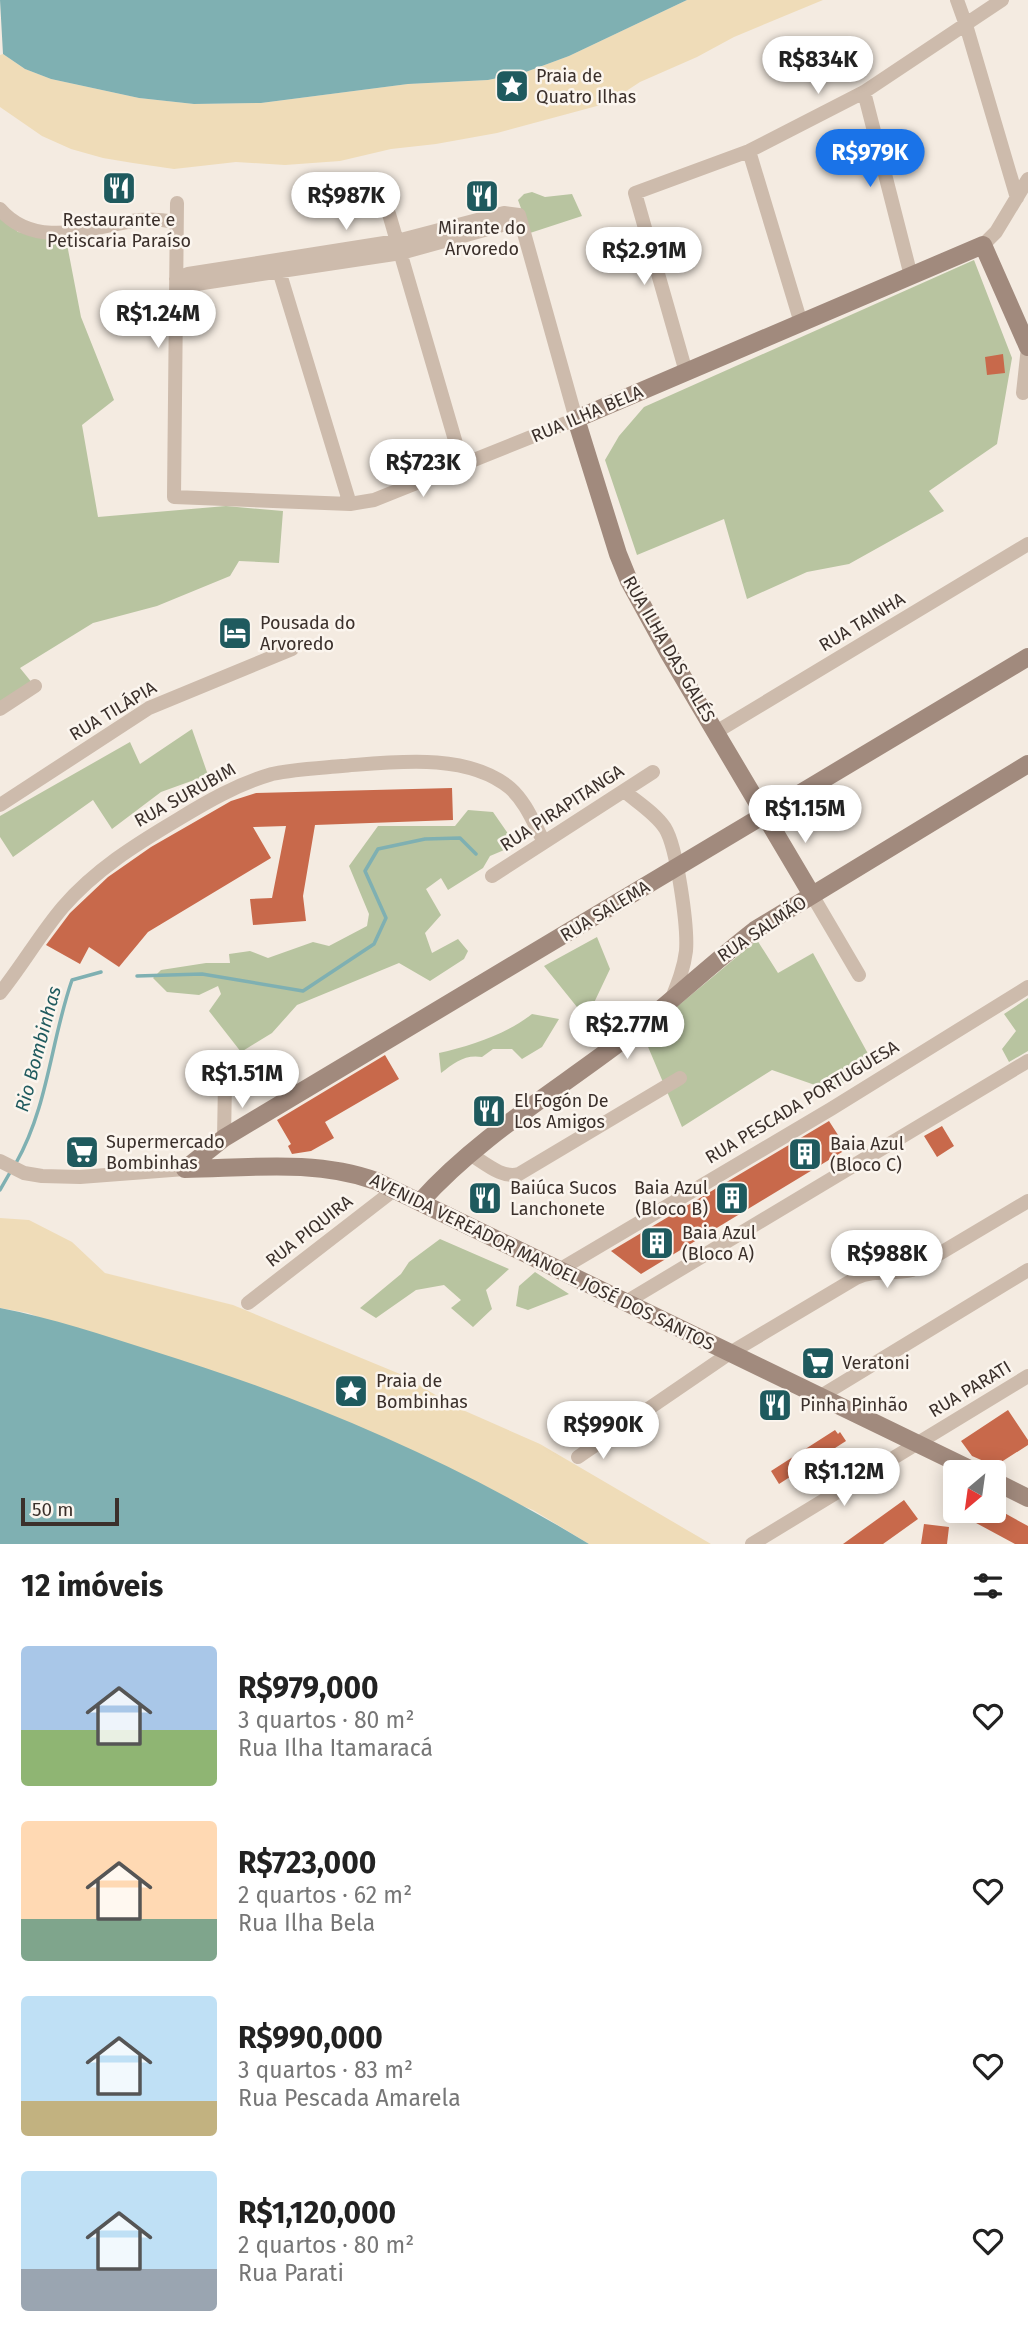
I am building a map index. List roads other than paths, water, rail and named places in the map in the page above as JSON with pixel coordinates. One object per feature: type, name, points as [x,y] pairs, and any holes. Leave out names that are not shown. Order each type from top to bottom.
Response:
[{"type":"main road","name":"RUA ILHA BELA","points":[[576,419],[983,245]]},
{"type":"main road","points":[[983,245],[1028,347]]},
{"type":"main road","name":"RUA ILHA DAS GALÉS","points":[[576,419],[629,581],[812,895]]},
{"type":"main road","name":"RUA SALEMA","points":[[185,1169],[224,1138],[1028,657]]},
{"type":"main road","name":"RUA SALMÃO","points":[[420,1202],[470,1154],[625,1038],[755,930],[1028,764]]},
{"type":"main road","name":"AVENIDA VEREADOR MANOEL JOSÉ DOS SANTOS","points":[[185,1169],[309,1168],[356,1174],[420,1202],[952,1460]]},
{"type":"main road","points":[[1006,1487],[1028,1498]]},
{"type":"street","points":[[957,0],[1017,198]]},
{"type":"street","points":[[686,372],[635,193],[750,151],[863,92],[1002,0]]},
{"type":"street","points":[[863,92],[911,276]]},
{"type":"street","points":[[750,151],[801,323]]},
{"type":"street","points":[[983,245],[996,232],[1028,179]]},
{"type":"street","points":[[177,202],[176,279],[188,274],[278,266],[399,247]]},
{"type":"street","points":[[0,209],[20,225],[42,231],[66,233],[88,231],[135,220],[176,222]]},
{"type":"street","name":"RUA ILHA DAS GALÉS","points":[[399,247],[503,213],[519,215],[576,419]]},
{"type":"street","points":[[389,215],[463,464]]},
{"type":"street","points":[[278,266],[350,504]]},
{"type":"street","name":"RUA ILHA BELA","points":[[176,279],[174,497],[350,504],[374,500],[576,419]]},
{"type":"street","points":[[1023,393],[1028,347]]},
{"type":"street","name":"RUA TAINHA","points":[[716,732],[1028,544]]},
{"type":"street","name":"RUA TILÁPIA","points":[[2,798],[149,708],[292,649]]},
{"type":"street","points":[[0,709],[35,687]]},
{"type":"street","name":"RUA SURUBIM","points":[[0,993],[62,908],[105,866],[219,794],[272,774],[407,761],[454,765],[495,778],[508,786],[520,798],[544,842]]},
{"type":"street","name":"RUA PIRAPITANGA","points":[[492,876],[653,772]]},
{"type":"street","points":[[624,791],[665,829],[677,868],[686,949],[684,965],[672,998]]},
{"type":"street","name":"RUA ILHA DAS GALÉS","points":[[812,895],[859,975]]},
{"type":"street","name":"RUA PESCADA PORTUGUESA","points":[[559,1270],[831,1109],[1028,987]]},
{"type":"street","points":[[626,1302],[1028,1061]]},
{"type":"street","points":[[470,1154],[502,1174],[519,1174],[680,1078]]},
{"type":"street","points":[[224,1138],[225,1082]]},
{"type":"street","name":"AVENIDA VEREADOR MANOEL JOSÉ DOS SANTOS","points":[[3,1163],[21,1172],[42,1176],[80,1177],[185,1169]]},
{"type":"street","name":"RUA PIQUIRA","points":[[248,1303],[394,1190]]},
{"type":"street","points":[[579,1457],[730,1353],[856,1278],[875,1272],[900,1273],[912,1270],[1028,1201]]},
{"type":"street","points":[[821,1396],[1028,1270]]},
{"type":"street","name":"RUA PARATI","points":[[751,1544],[1028,1376]]},
{"type":"water","points":[[0,0],[687,0],[569,56],[523,73],[488,80],[408,84],[261,103],[194,104],[139,98],[51,79],[25,69],[3,54]]},
{"type":"water","points":[[0,1308],[58,1322],[210,1369],[322,1411],[485,1485],[589,1544],[0,1544]]},
{"type":"waterway","points":[[137,976],[202,974],[303,991],[374,944],[386,918],[365,871],[378,849],[425,839],[460,838],[476,854]]},
{"type":"waterway","name":"Rio Bombinhas","points":[[16,1163],[35,1119],[72,980],[101,972]]},
{"type":"waterway","name":"Rio Bombinhas","points":[[0,1190],[12,1169]]},
{"type":"place","name":"Praia de Quatro Ilhas","points":[[512,86]]},
{"type":"place","name":"Restaurante e Petiscaria Paraíso","points":[[119,188]]},
{"type":"place","name":"Mirante do Arvoredo","points":[[482,196]]},
{"type":"place","name":"Pousada do Arvoredo","points":[[235,633]]},
{"type":"place","name":"El Fogón De Los Amigos","points":[[489,1111]]},
{"type":"place","name":"Supermercado Bombinhas","points":[[82,1152]]},
{"type":"place","name":"Baia Azul (Bloco C)","points":[[805,1154]]},
{"type":"place","name":"Baiúca Sucos Lanchonete","points":[[485,1198]]},
{"type":"place","name":"Baia Azul (Bloco B)","points":[[732,1198]]},
{"type":"place","name":"Baia Azul (Bloco A)","points":[[657,1243]]},
{"type":"place","name":"Veratoni","points":[[818,1363]]},
{"type":"place","name":"Praia de Bombinhas","points":[[351,1391]]},
{"type":"place","name":"Pinha Pinhão","points":[[775,1405]]}]
